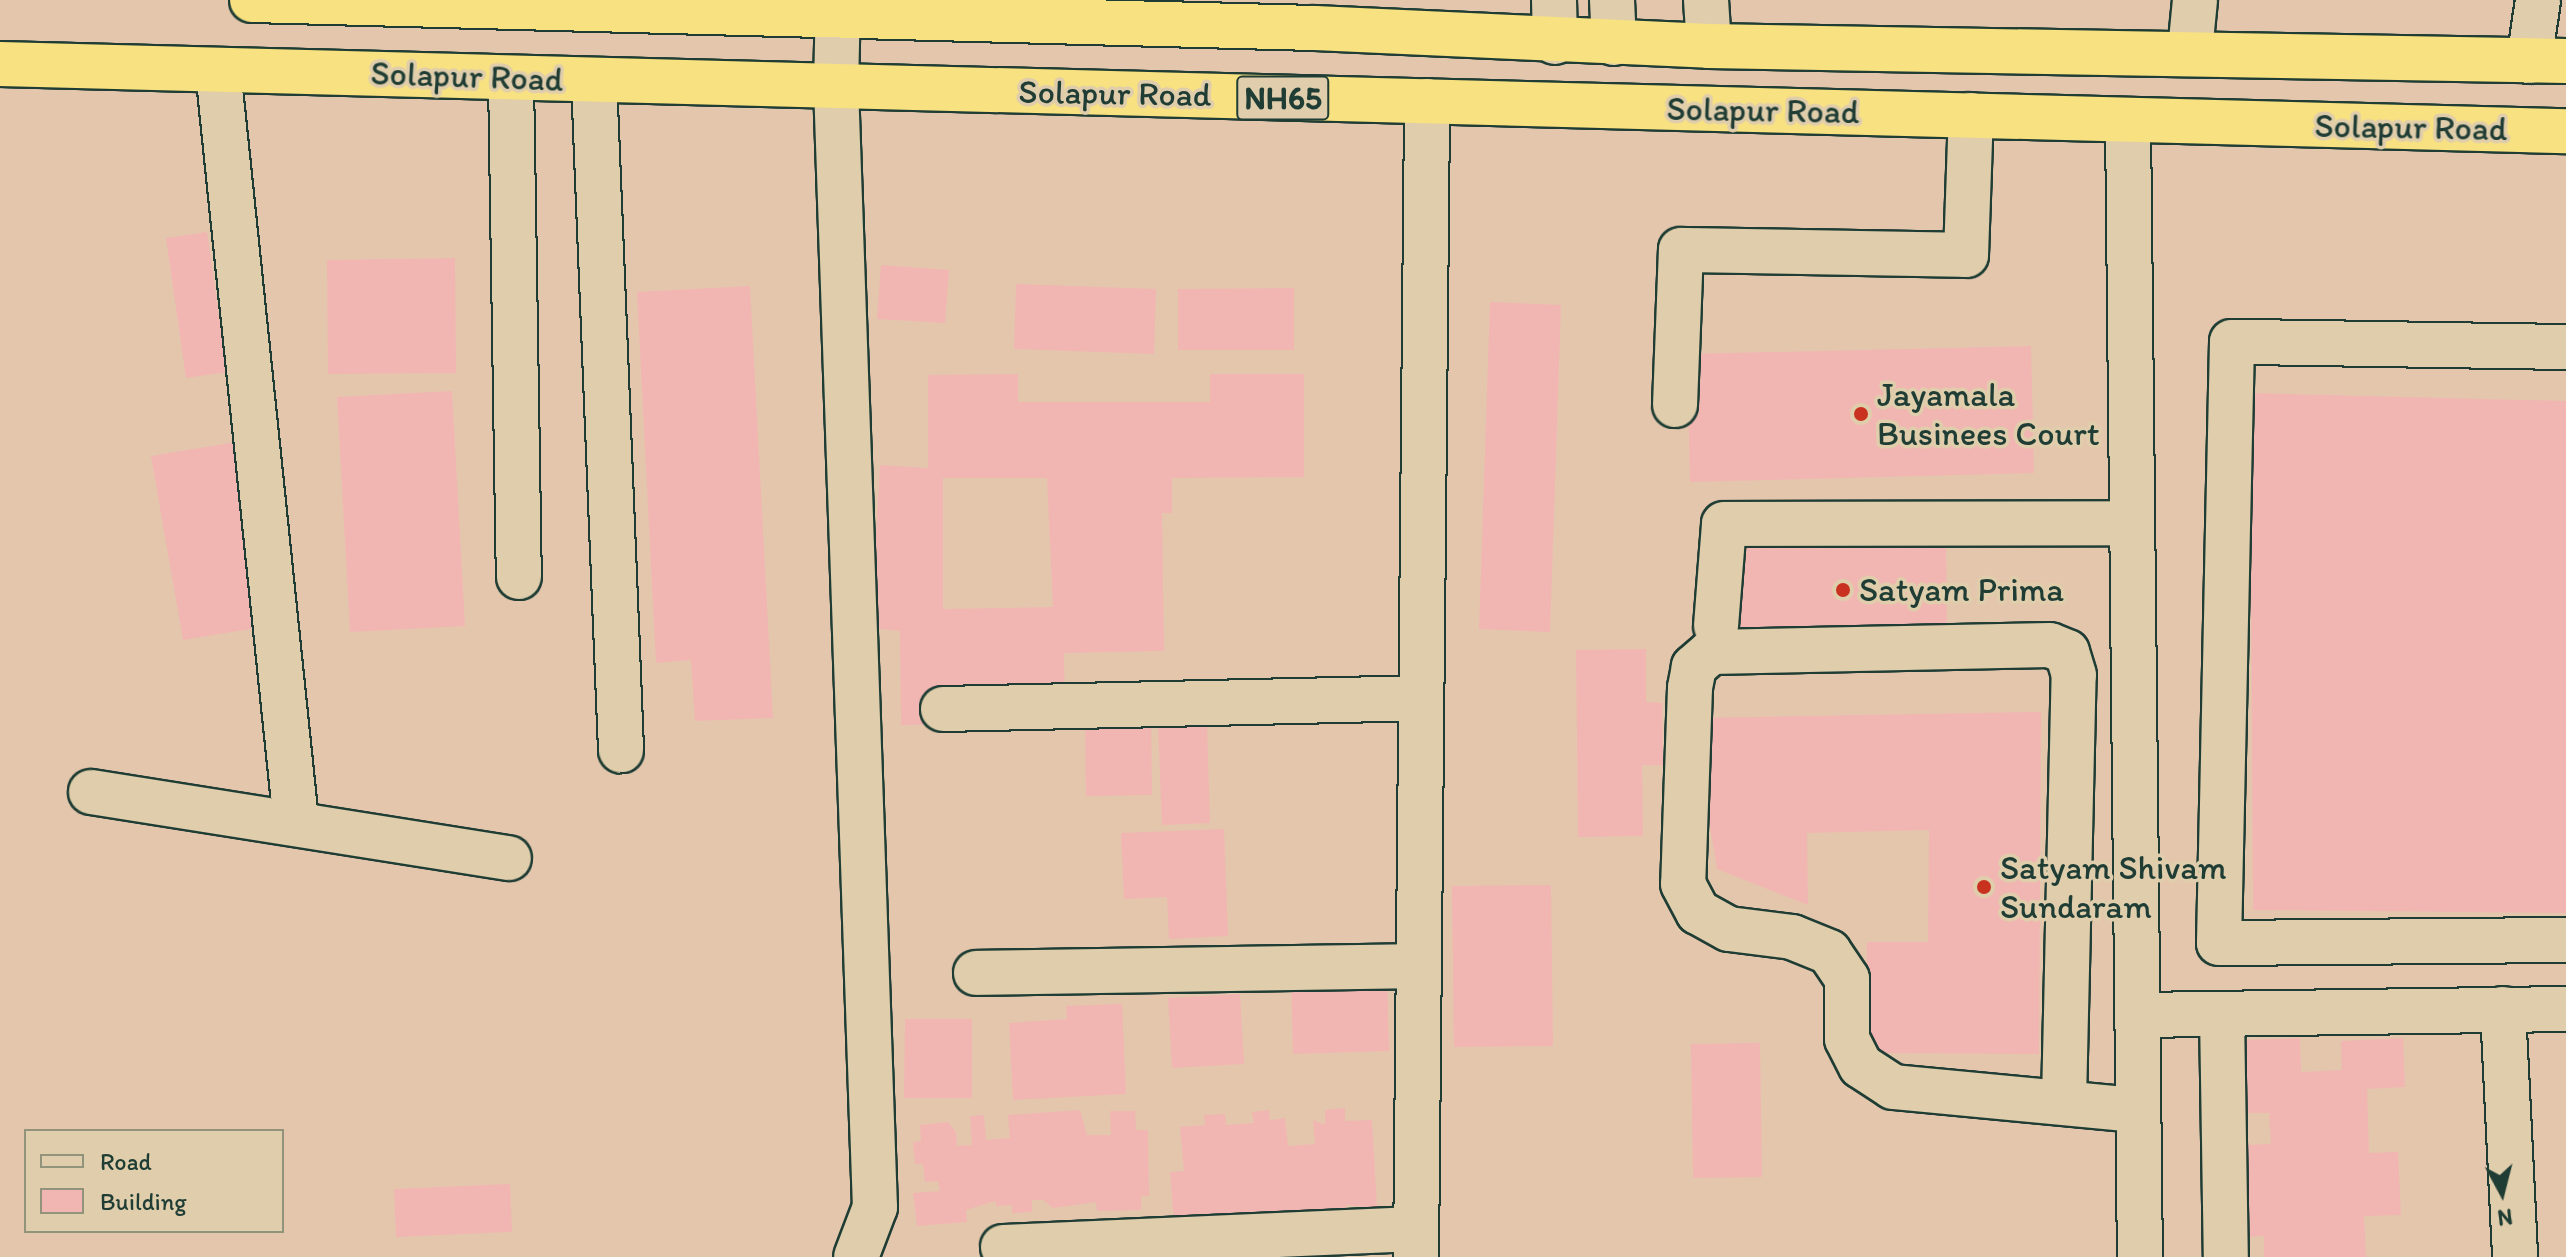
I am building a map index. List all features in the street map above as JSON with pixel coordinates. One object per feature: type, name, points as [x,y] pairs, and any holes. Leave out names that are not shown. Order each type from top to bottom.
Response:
[{"type":"highway","name":"Solapur Road","points":[[252,0],[1313,14],[1555,21],[1614,43],[2190,51],[2547,61]]},
{"type":"highway","name":"Solapur Road","points":[[0,64],[2566,131]]},
{"type":"street","points":[[1612,0],[1614,43]]},
{"type":"street","points":[[1706,0],[1709,46]]},
{"type":"street","points":[[2190,51],[2195,0]]},
{"type":"street","points":[[2538,0],[2547,61]]},
{"type":"street","points":[[838,8],[836,86],[875,1207],[856,1257]]},
{"type":"street","points":[[218,70],[296,821]]},
{"type":"street","points":[[511,78],[519,577]]},
{"type":"street","points":[[594,80],[621,750]]},
{"type":"street","points":[[1003,1247],[1416,1243],[1427,101]]},
{"type":"street","points":[[1675,405],[1681,250],[1966,255],[1971,115]]},
{"type":"street","points":[[2128,120],[2138,1015],[2136,1110],[2140,1257]]},
{"type":"street","points":[[2566,347],[2232,342],[2219,943],[2566,940]]},
{"type":"street","points":[[1716,626],[1724,524],[2132,523]]},
{"type":"street","points":[[2064,1101],[2074,675],[2067,652],[2050,645],[1711,652],[1694,667],[1690,688],[1683,884],[1698,912],[1729,929],[1792,937],[1829,952],[1847,979],[1847,1039],[1861,1066],[1893,1087],[2136,1110]]},
{"type":"street","points":[[943,709],[1420,698]]},
{"type":"street","points":[[91,792],[296,821],[509,858]]},
{"type":"street","points":[[976,973],[1418,966]]},
{"type":"street","points":[[2503,1009],[2515,1257]]},
{"type":"street","points":[[2138,1015],[2566,1009]]},
{"type":"street","points":[[2222,1014],[2226,1257]]},
{"type":"building","points":[[207,232],[227,372],[186,378],[166,238]]},
{"type":"building","points":[[455,258],[456,373],[328,374],[327,260]]},
{"type":"building","points":[[881,265],[949,270],[945,323],[877,319]]},
{"type":"building","points":[[1016,284],[1156,289],[1154,354],[1014,349]]},
{"type":"building","points":[[750,286],[773,718],[695,721],[691,660],[656,663],[637,292]]},
{"type":"building","points":[[1294,288],[1294,350],[1178,350],[1178,289]]},
{"type":"building","points":[[1490,302],[1561,305],[1550,632],[1479,629]]},
{"type":"building","name":"Jayamala Businees Court","points":[[2031,346],[2034,473],[1690,482],[1687,354]]},
{"type":"building","points":[[1018,374],[1018,402],[1210,402],[1210,374],[1304,374],[1304,477],[1172,478],[1172,513],[1162,513],[1164,651],[1064,653],[1065,722],[901,725],[900,631],[871,628],[880,465],[928,468],[928,375]],"holes":[[[943,478],[1047,478],[1053,607],[943,609]]]},
{"type":"building","points":[[452,391],[465,626],[350,632],[337,397]]},
{"type":"building","points":[[2250,393],[2566,401],[2566,913],[2253,910]]},
{"type":"building","points":[[236,442],[268,626],[183,640],[151,456]]},
{"type":"building","name":"Satyam Prima","points":[[1742,535],[1946,542],[1947,638],[1738,641]]},
{"type":"building","points":[[1646,649],[1646,702],[1662,703],[1663,765],[1642,765],[1643,836],[1578,837],[1576,650]]},
{"type":"building","points":[[1151,709],[1152,795],[1086,796],[1085,710]]},
{"type":"building","name":"Satyam Shivam Sundaram","points":[[2041,712],[2039,1054],[1866,1053],[1867,942],[1928,942],[1929,830],[1807,833],[1808,905],[1717,869],[1692,718]]},
{"type":"building","points":[[1207,725],[1210,823],[1162,825],[1158,726]]},
{"type":"building","points":[[1224,829],[1228,936],[1169,939],[1167,897],[1124,899],[1121,833]]},
{"type":"building","points":[[1551,885],[1553,1046],[1454,1047],[1452,886]]},
{"type":"building","points":[[1387,973],[1389,1051],[1293,1054],[1291,976]]},
{"type":"building","points":[[1240,994],[1244,1064],[1172,1068],[1168,998]]},
{"type":"building","points":[[1122,1004],[1126,1094],[1013,1100],[1009,1023],[1067,1019],[1066,1006]]},
{"type":"building","points":[[905,1019],[972,1019],[972,1098],[904,1098]]},
{"type":"building","points":[[2300,1038],[2301,1072],[2342,1070],[2341,1041],[2403,1038],[2405,1087],[2367,1089],[2369,1153],[2398,1152],[2401,1215],[2364,1216],[2366,1257],[2264,1257],[2264,1236],[2247,1237],[2243,1145],[2271,1144],[2269,1113],[2247,1113],[2244,1040]]},
{"type":"building","points":[[1760,1043],[1762,1177],[1693,1178],[1691,1044]]},
{"type":"building","points":[[1345,1108],[1345,1121],[1372,1120],[1377,1208],[1346,1205],[1347,1219],[1279,1224],[1278,1212],[1236,1214],[1237,1231],[1174,1223],[1170,1172],[1184,1171],[1180,1127],[1205,1125],[1204,1115],[1225,1114],[1226,1125],[1254,1123],[1252,1112],[1269,1110],[1270,1120],[1285,1118],[1288,1146],[1315,1144],[1313,1120],[1325,1125],[1325,1110]]},
{"type":"building","points":[[1080,1110],[1087,1135],[1111,1135],[1110,1111],[1135,1111],[1136,1130],[1148,1130],[1149,1196],[1141,1196],[1141,1210],[1097,1211],[1096,1202],[1053,1208],[1043,1200],[1032,1200],[1032,1212],[1012,1213],[1012,1205],[996,1206],[995,1201],[966,1210],[967,1222],[917,1226],[913,1193],[940,1191],[938,1181],[925,1182],[923,1164],[915,1164],[913,1142],[921,1141],[920,1125],[948,1122],[956,1132],[957,1146],[972,1145],[970,1116],[984,1115],[986,1140],[1010,1138],[1008,1115]]},
{"type":"building","points":[[510,1184],[512,1232],[396,1237],[394,1189]]},
{"type":"place","name":"Jayamala Businees Court","points":[[1861,414]]},
{"type":"place","name":"Satyam Prima","points":[[1843,590]]},
{"type":"place","name":"Satyam Shivam Sundaram","points":[[1984,887]]}]
